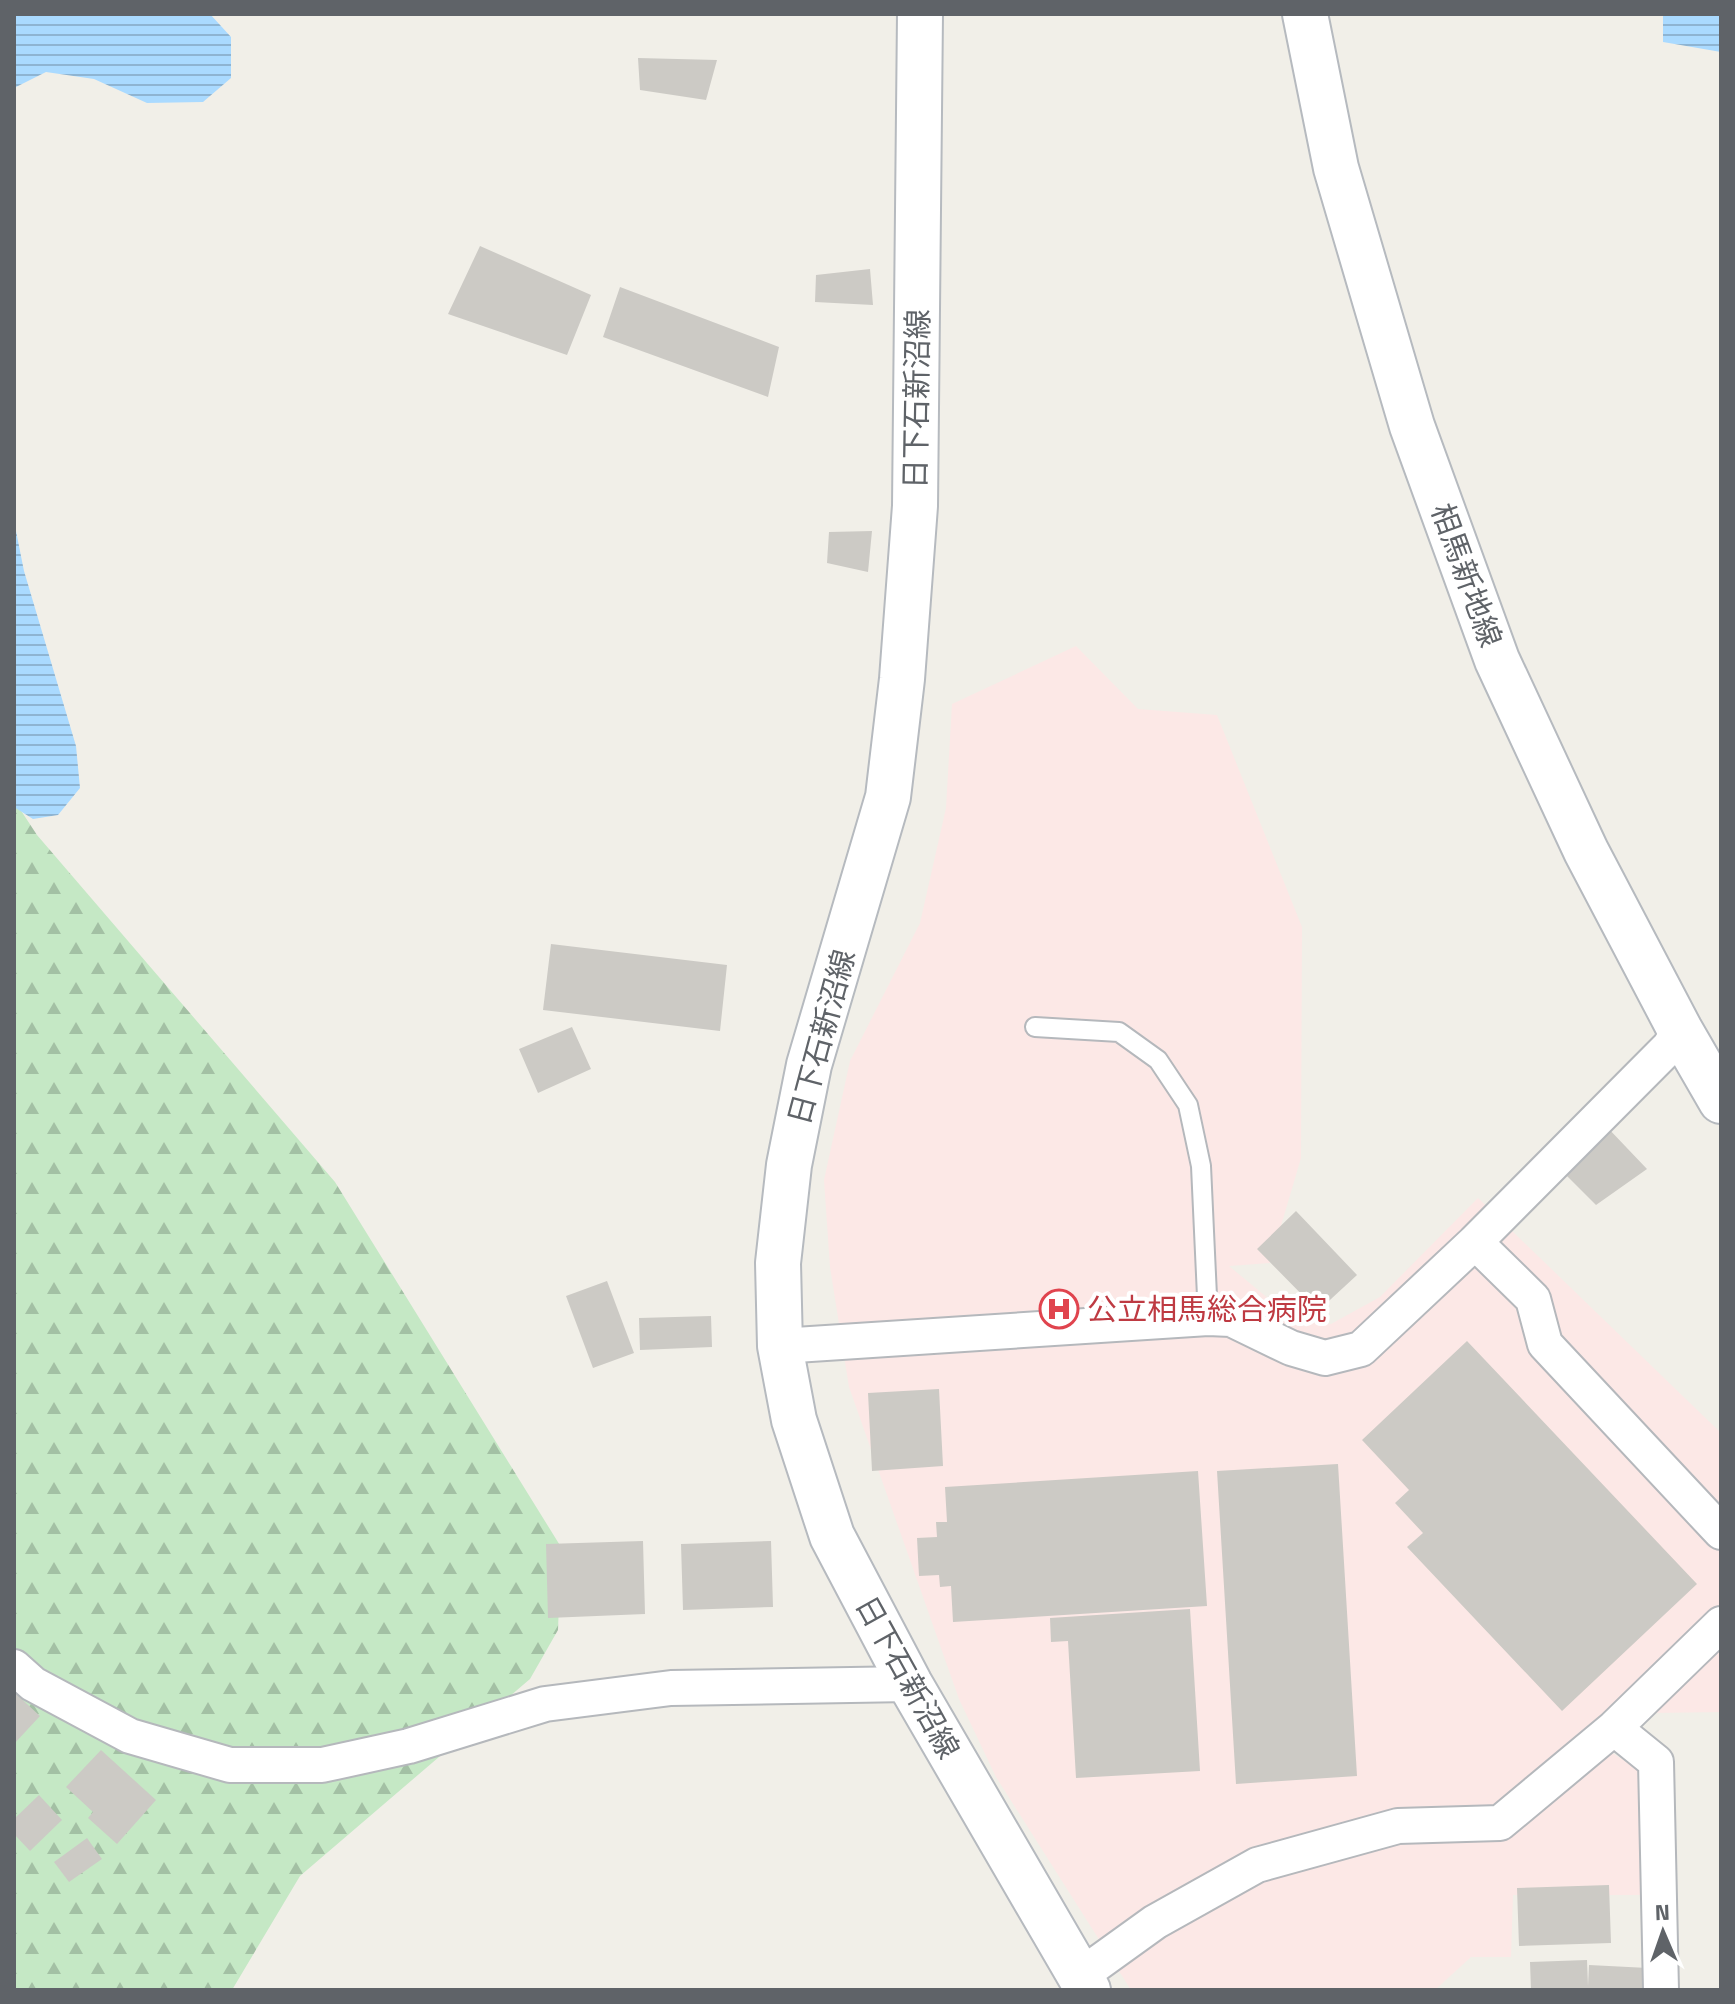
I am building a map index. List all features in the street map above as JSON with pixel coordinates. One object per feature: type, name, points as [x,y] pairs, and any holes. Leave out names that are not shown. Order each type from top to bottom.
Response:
[{"type":"main road","name":"日下石新沼線","points":[[920,14],[915,506],[902,679],[888,797],[809,1065],[789,1165],[778,1263],[780,1346],[794,1420],[832,1536],[910,1684],[1084,1983]]},
{"type":"main road","name":"相馬新地線","points":[[1305,14],[1336,168],[1408,411],[1492,645],[1586,851],[1721,1101]]},
{"type":"street","points":[[780,1346],[1208,1318],[1231,1319],[1291,1348],[1325,1358],[1361,1349],[1475,1242],[1669,1047],[1680,1030]]},
{"type":"street","points":[[1475,1242],[1533,1299],[1545,1344],[1721,1532]]},
{"type":"street","points":[[1084,1983],[1155,1922],[1257,1865],[1398,1826],[1500,1823],[1614,1728],[1721,1624]]},
{"type":"street","points":[[14,1667],[33,1684],[130,1736],[230,1765],[322,1765],[409,1746],[545,1704],[671,1688],[910,1684]]},
{"type":"street","points":[[1614,1728],[1656,1762],[1661,1990]]},
{"type":"lane","points":[[1035,1027],[1119,1032],[1158,1060],[1188,1105],[1201,1166],[1208,1318]]},
{"type":"shaded area","name":"公立相馬総合病院","points":[[1076,646],[1138,709],[1217,715],[1302,927],[1301,1158],[1270,1263],[1229,1266],[1297,1322],[1331,1324],[1380,1297],[1478,1198],[1721,1433],[1721,1712],[1651,1713],[1609,1751],[1642,1772],[1640,1895],[1513,1895],[1511,1957],[1471,1957],[1435,1990],[1131,1990],[996,1777],[959,1699],[849,1387],[830,1267],[824,1180],[850,1061],[920,923],[946,808],[952,704]]},
{"type":"green space","points":[[14,800],[37,835],[335,1182],[561,1547],[558,1630],[530,1679],[300,1876],[232,1990],[14,1990]]},
{"type":"water","points":[[14,14],[210,14],[231,37],[231,78],[203,102],[147,103],[94,79],[46,72],[14,88]]},
{"type":"water","points":[[1663,14],[1721,14],[1721,52],[1663,42]]},
{"type":"water","points":[[14,521],[24,571],[76,746],[80,788],[58,815],[33,819],[14,807]]},
{"type":"building","points":[[638,58],[717,60],[706,100],[640,90]]},
{"type":"building","points":[[480,246],[591,295],[567,355],[448,314]]},
{"type":"building","points":[[870,269],[873,305],[815,302],[816,275]]},
{"type":"building","points":[[620,287],[779,347],[768,397],[603,337]]},
{"type":"building","points":[[872,531],[868,572],[827,563],[829,532]]},
{"type":"building","points":[[551,944],[727,965],[720,1031],[543,1010]]},
{"type":"building","points":[[572,1027],[591,1069],[538,1093],[519,1049]]},
{"type":"building","points":[[1606,1126],[1647,1169],[1596,1205],[1567,1176]]},
{"type":"building","points":[[1296,1211],[1357,1275],[1318,1311],[1257,1249]]},
{"type":"building","points":[[607,1281],[634,1353],[593,1368],[566,1296]]},
{"type":"building","points":[[711,1316],[712,1347],[640,1350],[639,1318]]},
{"type":"building","points":[[1467,1341],[1697,1584],[1562,1711],[1407,1547],[1423,1533],[1395,1503],[1409,1490],[1362,1440]]},
{"type":"building","points":[[939,1389],[943,1466],[872,1471],[868,1393]]},
{"type":"building","points":[[1338,1464],[1357,1776],[1236,1784],[1217,1471]]},
{"type":"building","points":[[1198,1471],[1207,1606],[953,1622],[951,1586],[940,1587],[939,1575],[919,1576],[917,1538],[937,1537],[936,1522],[947,1522],[945,1487]]},
{"type":"building","points":[[643,1541],[645,1614],[548,1618],[546,1544]]},
{"type":"building","points":[[771,1541],[773,1607],[683,1610],[681,1544]]},
{"type":"building","points":[[1190,1609],[1200,1771],[1076,1778],[1068,1641],[1051,1642],[1050,1618]]},
{"type":"building","points":[[14,1692],[40,1716],[14,1744]]},
{"type":"building","points":[[101,1750],[156,1800],[117,1844],[88,1818],[93,1812],[66,1787]]},
{"type":"building","points":[[39,1795],[62,1820],[30,1851],[14,1834],[14,1819]]},
{"type":"building","points":[[87,1838],[102,1859],[69,1882],[54,1862]]},
{"type":"building","points":[[1609,1885],[1611,1943],[1519,1946],[1517,1888]]},
{"type":"building","points":[[1587,1960],[1588,1986],[1589,1965],[1648,1968],[1647,1990],[1531,1990],[1530,1962]]},
{"type":"place","name":"公立相馬総合病院","points":[[1059,1309]]}]
